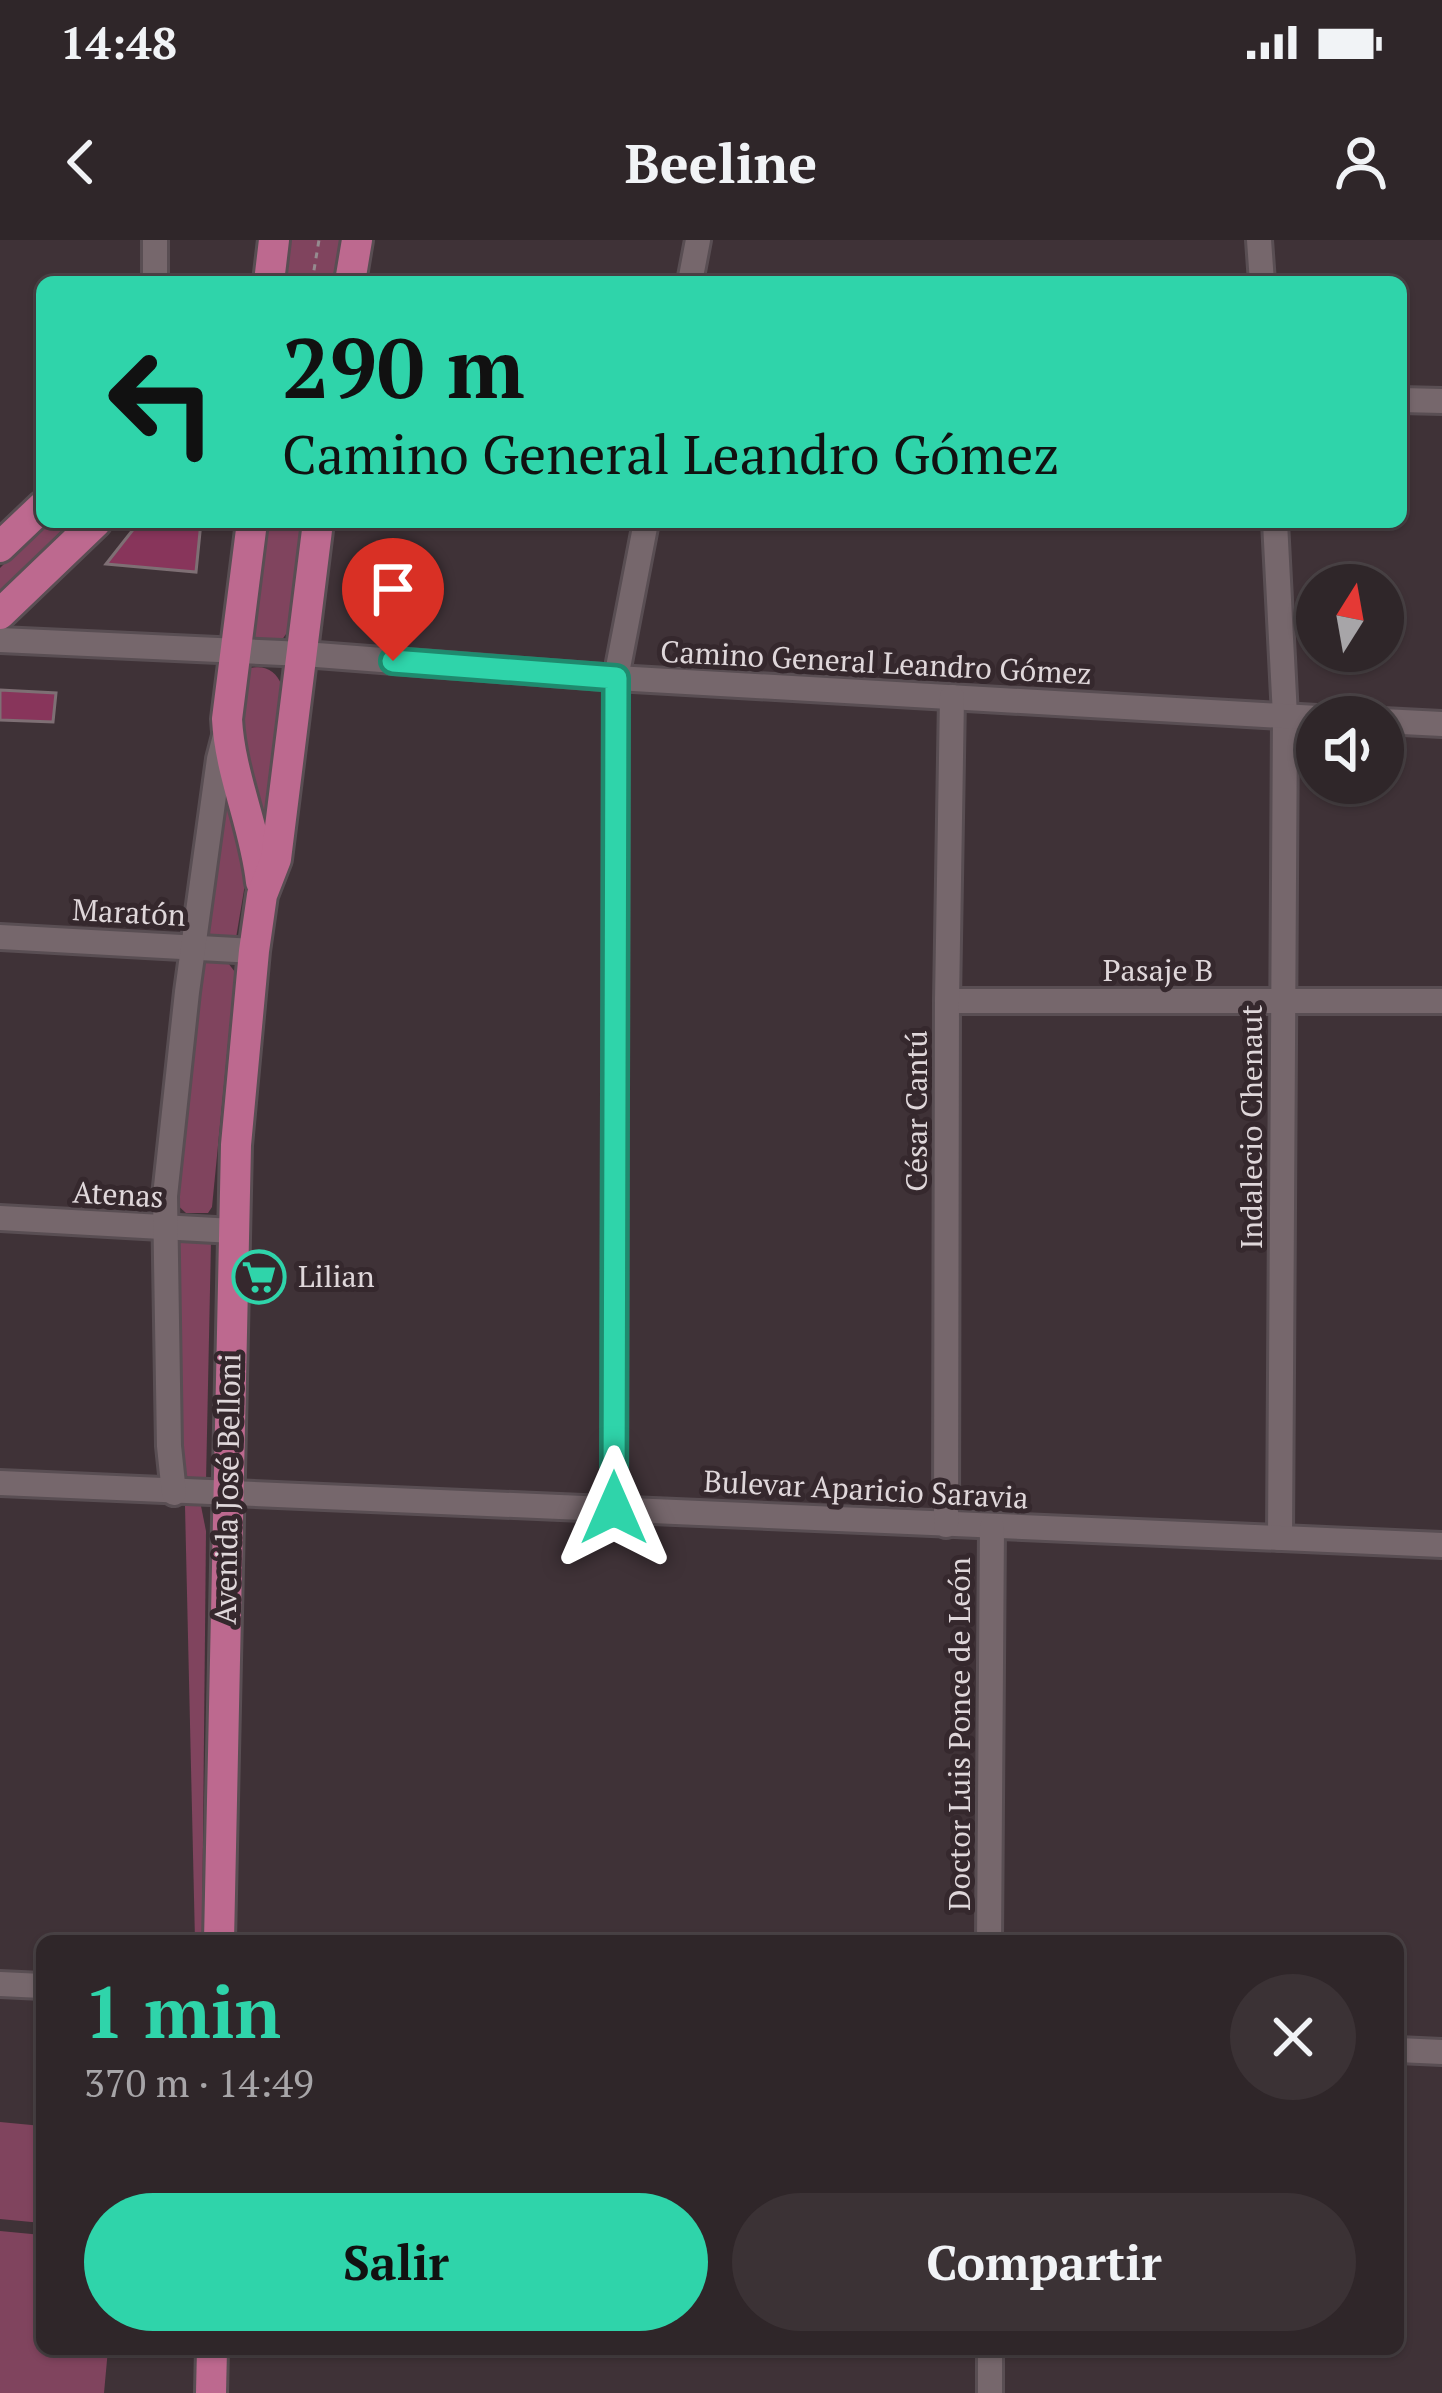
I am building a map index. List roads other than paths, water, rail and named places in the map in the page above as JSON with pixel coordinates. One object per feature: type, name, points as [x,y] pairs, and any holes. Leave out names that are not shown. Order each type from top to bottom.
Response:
[{"type":"main road","points":[[351,276],[357,240]]},
{"type":"main road","points":[[0,548],[36,513]]},
{"type":"main road","points":[[0,614],[90,528]]},
{"type":"main road","name":"Avenida José Belloni","points":[[251,528],[228,726],[233,766],[257,843],[262,895]]},
{"type":"main road","name":"Avenida José Belloni","points":[[219,1935],[236,1145],[254,951],[262,895],[276,859],[317,528]]},
{"type":"main road","points":[[211,2393],[212,2355]]},
{"type":"street","points":[[154,276],[155,240]]},
{"type":"street","points":[[691,276],[698,240]]},
{"type":"street","points":[[1259,240],[1262,276]]},
{"type":"street","points":[[1407,400],[1442,401]]},
{"type":"street","points":[[614,1508],[616,678],[645,528]]},
{"type":"street","name":"Indalecio Chenaut","points":[[1276,528],[1285,716],[1280,1538]]},
{"type":"street","name":"Camino General Leandro Gómez","points":[[0,640],[238,650],[616,678],[1296,717]]},
{"type":"street","name":"César Cantú","points":[[946,1525],[952,698]]},
{"type":"street","points":[[1404,722],[1442,724]]},
{"type":"street","name":"Avenida José Belloni","points":[[174,1493],[164,1228],[194,947],[219,759],[228,726]]},
{"type":"street","name":"Maratón","points":[[0,937],[254,951]]},
{"type":"street","name":"Pasaje B","points":[[947,1000],[1442,1001]]},
{"type":"street","name":"Atenas","points":[[0,1218],[233,1231]]},
{"type":"street","name":"Bulevar Aparicio Saravia","points":[[0,1484],[1442,1545]]},
{"type":"street","name":"Doctor Luis Ponce de León","points":[[989,1935],[992,1527]]},
{"type":"street","points":[[0,1984],[36,1986]]},
{"type":"street","points":[[1404,2050],[1442,2052]]},
{"type":"street","points":[[990,2355],[990,2393]]},
{"type":"place","name":"Lilian","points":[[259,1277]]}]
